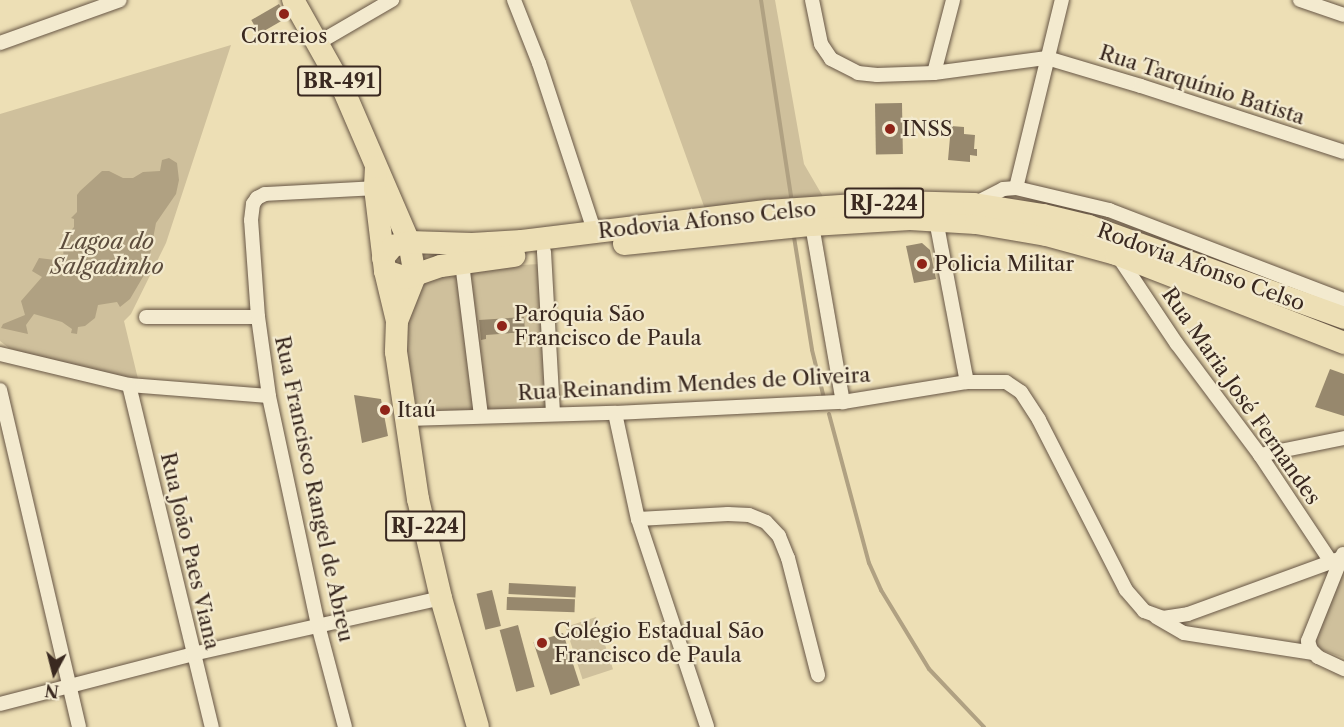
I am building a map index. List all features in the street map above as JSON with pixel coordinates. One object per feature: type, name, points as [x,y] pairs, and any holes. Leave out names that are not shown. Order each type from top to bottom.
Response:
[{"type":"main road","name":"BR-491","points":[[293,0],[344,91],[375,178],[409,242]]},
{"type":"main road","name":"BR-491","points":[[375,178],[384,264]]},
{"type":"main road","name":"Rodovia Afonso Celso","points":[[409,242],[472,244],[595,233],[768,211],[899,202],[974,204],[1043,215],[1158,240],[1344,318]]},
{"type":"main road","name":"Rodovia Afonso Celso","points":[[384,264],[399,278],[415,276],[441,266],[544,252],[812,225],[936,220],[976,223],[1046,235],[1116,254],[1344,343]]},
{"type":"main road","points":[[409,242],[415,276],[396,321],[384,264],[393,246],[409,242]]},
{"type":"main road","name":"RJ-224","points":[[396,321],[396,352],[418,499],[441,598],[478,727]]},
{"type":"street","points":[[0,43],[120,0]]},
{"type":"street","points":[[318,43],[392,0]]},
{"type":"street","points":[[514,0],[539,63],[595,233]]},
{"type":"street","points":[[812,0],[821,44],[831,59],[858,73],[877,75],[934,73],[1047,58]]},
{"type":"street","points":[[934,73],[953,0]]},
{"type":"street","points":[[1016,188],[1062,0]]},
{"type":"street","points":[[1300,0],[1344,15]]},
{"type":"street","name":"Rua Tarquínio Batista","points":[[1047,58],[1344,152]]},
{"type":"street","name":"Rua Francisco Rangel de Abreu","points":[[345,727],[318,626],[268,396],[258,317],[251,220],[257,198],[265,194],[375,178]]},
{"type":"street","points":[[974,204],[1003,189],[1016,188],[1108,210],[1158,240],[1344,300]]},
{"type":"street","points":[[936,220],[967,382]]},
{"type":"street","points":[[812,225],[843,402]]},
{"type":"street","points":[[544,252],[553,413]]},
{"type":"street","name":"Rua Maria José Fernandes","points":[[1116,254],[1177,344],[1339,558]]},
{"type":"street","points":[[462,263],[482,416]]},
{"type":"street","points":[[146,317],[258,317]]},
{"type":"street","points":[[0,366],[6,355],[129,385],[268,396]]},
{"type":"street","name":"Rua Reinandim Mendes de Oliveira","points":[[407,419],[615,413],[843,402],[967,382],[1006,382],[1021,392],[1039,420],[1126,590],[1147,612],[1184,633],[1313,653]]},
{"type":"street","name":"Rua João Paes Viana","points":[[129,385],[212,727]]},
{"type":"street","points":[[0,390],[79,727]]},
{"type":"street","points":[[615,413],[638,519],[707,727]]},
{"type":"street","points":[[1260,455],[1344,438]]},
{"type":"street","points":[[638,519],[728,514],[749,515],[766,522],[779,536],[788,558],[818,675]]},
{"type":"street","points":[[1147,612],[1163,618],[1188,614],[1339,558]]},
{"type":"street","points":[[1339,558],[1308,641],[1313,653],[1330,664],[1344,669]]},
{"type":"street","points":[[0,704],[193,654],[441,598]]},
{"type":"shaded area","points":[[630,0],[775,0],[804,164],[825,200],[705,209]]},
{"type":"shaded area","points":[[231,45],[166,243],[131,314],[124,321],[138,379],[131,381],[56,364],[9,348],[0,341],[0,114]]},
{"type":"shaded area","points":[[541,264],[547,408],[417,411],[407,351],[407,316],[421,285],[454,268]]},
{"type":"shaded area","points":[[1344,560],[1344,658],[1316,648],[1313,642]]},
{"type":"shaded area","points":[[596,617],[613,669],[583,679],[566,627]]},
{"type":"water","name":"Lagoa do Salgadinho","points":[[169,158],[177,163],[179,180],[176,194],[156,223],[147,270],[130,299],[120,307],[117,302],[98,305],[95,318],[85,326],[78,327],[77,334],[71,333],[72,329],[62,322],[34,314],[26,325],[28,334],[1,328],[3,324],[25,315],[21,301],[42,277],[32,271],[39,258],[63,261],[64,239],[74,227],[74,219],[71,218],[77,212],[77,195],[80,191],[102,171],[109,171],[123,178],[133,178],[143,172],[160,171],[162,160]]},
{"type":"building","points":[[279,4],[287,18],[259,34],[251,20]]},
{"type":"building","name":"INSS","points":[[875,103],[902,103],[903,154],[876,154]]},
{"type":"building","points":[[951,126],[964,127],[964,134],[975,135],[974,149],[977,149],[977,156],[970,155],[970,162],[948,160]]},
{"type":"building","name":"Policia Militar","points":[[922,243],[930,250],[936,279],[914,283],[906,246]]},
{"type":"building","name":"Paróquia São Francisco de Paula","points":[[524,317],[525,332],[486,335],[486,339],[481,340],[479,320]]},
{"type":"building","points":[[1330,369],[1344,374],[1344,416],[1315,407]]},
{"type":"building","points":[[354,395],[381,399],[388,436],[362,443]]},
{"type":"building","points":[[509,583],[576,587],[575,597],[508,594]]},
{"type":"building","points":[[492,590],[501,626],[485,630],[476,594]]},
{"type":"building","points":[[507,597],[575,599],[575,612],[507,610]]},
{"type":"building","points":[[518,625],[535,687],[516,692],[500,630]]},
{"type":"building","points":[[563,633],[580,685],[551,695],[534,643]]},
{"type":"waterway","points":[[761,0],[792,202]]},
{"type":"waterway","points":[[794,237],[812,350],[824,398]]},
{"type":"waterway","points":[[829,414],[869,563],[881,590],[929,669],[984,727]]},
{"type":"place","name":"Correios","points":[[284,14]]},
{"type":"place","name":"INSS","points":[[890,129]]},
{"type":"place","name":"Policia Militar","points":[[922,264]]},
{"type":"place","name":"Paróquia São Francisco de Paula","points":[[502,326]]},
{"type":"place","name":"Itaú","points":[[385,410]]},
{"type":"place","name":"Colégio Estadual São Francisco de Paula","points":[[542,643]]}]
